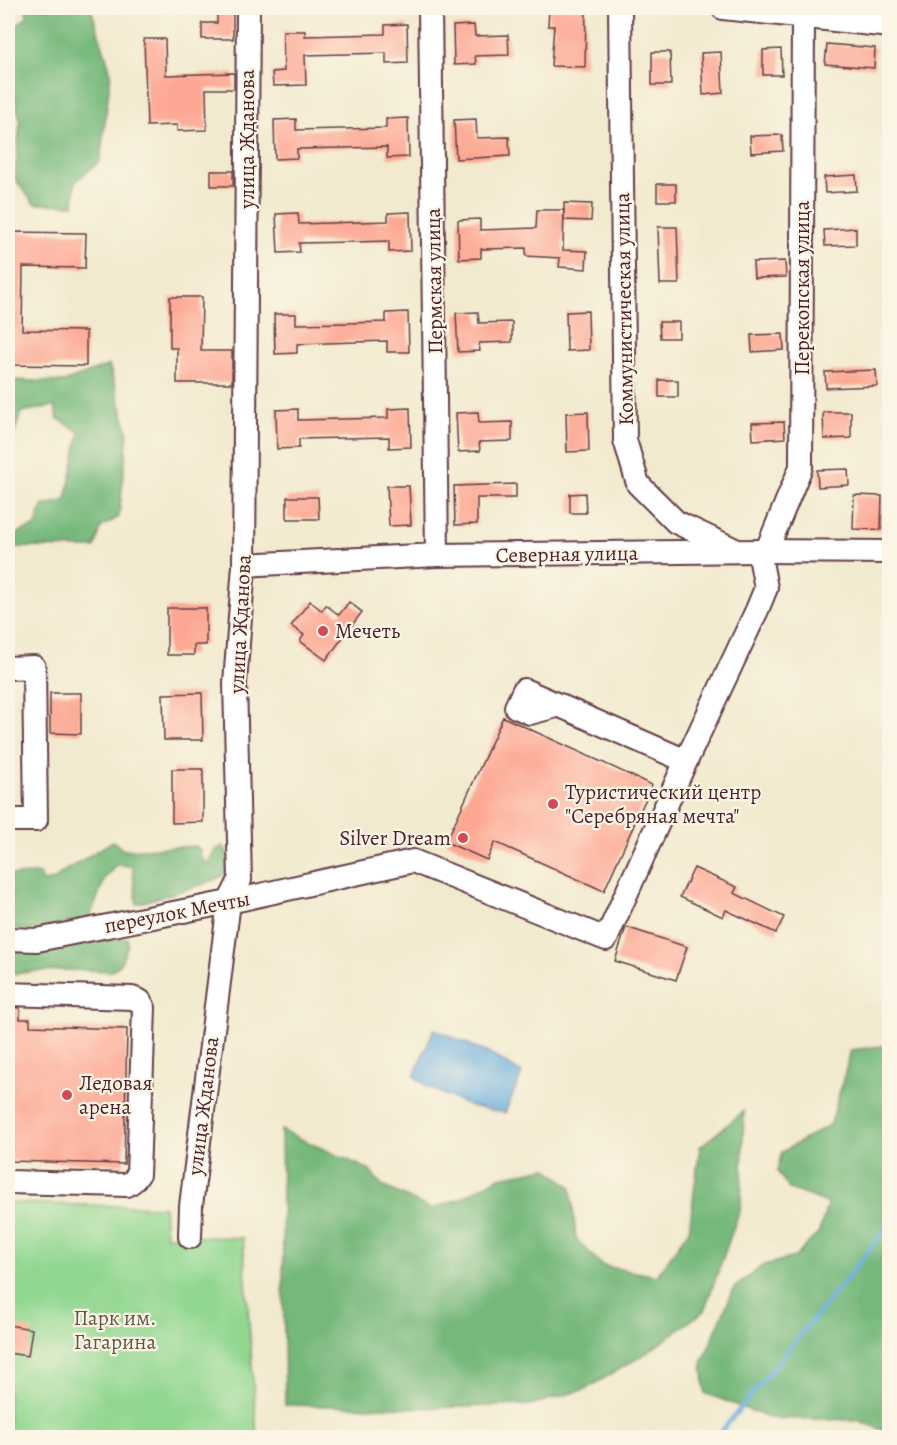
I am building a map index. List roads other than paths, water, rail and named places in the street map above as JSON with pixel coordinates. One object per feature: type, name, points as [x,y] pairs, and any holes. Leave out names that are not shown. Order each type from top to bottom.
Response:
[{"type":"street","name":"улица Жданова","points":[[190,1237],[192,1195],[230,902],[240,880],[235,683],[244,565],[248,8]]},
{"type":"street","name":"Пермская улица","points":[[430,8],[437,555]]},
{"type":"street","name":"Коммунистическая улица","points":[[620,8],[626,440],[638,484],[676,522],[755,552]]},
{"type":"street","points":[[723,8],[890,26]]},
{"type":"street","name":"Перекопская улица","points":[[755,552],[801,467],[804,17]]},
{"type":"street","points":[[560,705],[686,761],[766,588],[755,552]]},
{"type":"street","name":"Северная улица","points":[[244,565],[437,555],[890,552]]},
{"type":"street","points":[[8,668],[33,667],[36,820],[8,820]]},
{"type":"street","name":"переулок Мечты","points":[[8,939],[37,940],[230,902],[413,861],[606,939],[686,761]]},
{"type":"street","points":[[8,994],[132,998],[140,1001],[144,1008],[138,1175],[127,1185],[8,1182]]},
{"type":"water","points":[[434,1029],[493,1055],[522,1073],[505,1113],[470,1106],[428,1087],[414,1076]]},
{"type":"waterway","points":[[716,1438],[853,1271],[890,1222]]},
{"type":"place","name":"Мечеть","points":[[323,631]]},
{"type":"place","name":"Туристический центр \"Серебряная мечта\"","points":[[553,804]]},
{"type":"place","name":"Silver Dream","points":[[463,838]]},
{"type":"place","name":"Ледовая арена","points":[[67,1095]]},
{"type":"park label","name":"Парк им. Гагарина","points":[[115,1330]]}]
